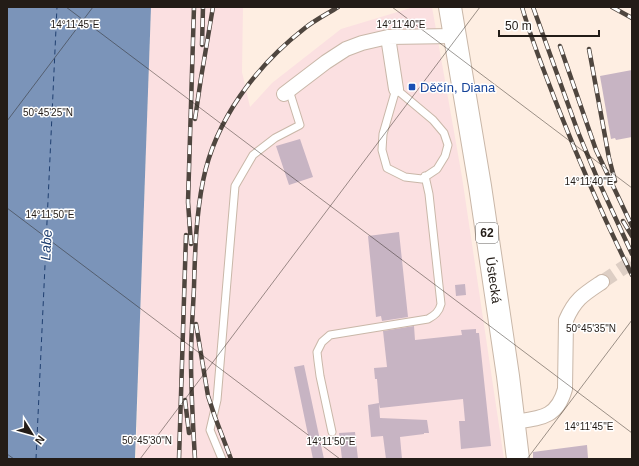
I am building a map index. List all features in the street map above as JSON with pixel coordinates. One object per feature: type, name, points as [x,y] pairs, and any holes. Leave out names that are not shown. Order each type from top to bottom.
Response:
[{"type":"main road","name":"Ústecká","points":[[450,7],[480,186],[508,376],[518,459]]},
{"type":"street","points":[[287,92],[326,62],[346,50],[362,43],[388,37],[454,36]]},
{"type":"street","points":[[388,37],[396,89]]},
{"type":"street","points":[[514,422],[540,418],[551,413],[557,407],[562,399],[565,389],[566,320],[570,310],[582,295],[602,282]]},
{"type":"lane","points":[[396,89],[433,120],[444,133],[448,145],[445,156],[437,169],[422,179],[405,177],[387,168],[382,150],[383,134],[396,89]]},
{"type":"lane","points":[[222,459],[210,430],[217,400],[234,186],[253,155],[275,138],[300,125],[287,92]]},
{"type":"lane","points":[[332,432],[320,376],[317,352],[322,342],[330,334],[428,319],[434,316],[439,310],[441,304],[429,194],[425,176]]},
{"type":"shaded area","points":[[151,7],[243,7],[242,72],[250,107],[272,83],[341,29],[414,7],[432,7],[462,177],[504,459],[136,459]]},
{"type":"water","name":"Labe","points":[[7,7],[151,7],[135,459],[7,459]]},
{"type":"building","points":[[632,70],[632,137],[616,140],[615,138],[611,139],[600,76]]},
{"type":"building","points":[[300,139],[313,177],[289,185],[276,146]]},
{"type":"building","points":[[399,232],[408,317],[382,321],[381,316],[376,317],[368,236]]},
{"type":"building","points":[[465,284],[466,295],[456,296],[455,285]]},
{"type":"building","points":[[414,326],[415,340],[462,335],[461,330],[476,329],[476,333],[479,333],[491,446],[461,449],[459,421],[465,421],[463,399],[380,408],[379,404],[380,418],[427,420],[429,433],[400,437],[402,459],[386,459],[383,436],[371,437],[368,405],[379,403],[377,379],[375,379],[374,368],[387,367],[383,331]]},
{"type":"building","points":[[304,365],[324,459],[313,459],[294,367]]},
{"type":"building","points":[[355,432],[358,459],[342,459],[339,433]]},
{"type":"building","points":[[587,445],[588,458],[533,459],[533,452]]},
{"type":"ferry route","points":[[36,459],[57,7]]},
{"type":"tunnel","points":[[602,282],[632,262]]},
{"type":"railway","points":[[191,244],[188,202],[194,7]]},
{"type":"railway","points":[[202,45],[203,7]]},
{"type":"railway","points":[[195,119],[213,7]]},
{"type":"railway","points":[[195,459],[191,359],[195,247],[197,220],[203,181],[209,158],[217,137],[228,116],[254,77],[287,43],[309,25],[338,7]]},
{"type":"railway","points":[[522,7],[539,59],[576,152],[632,275]]},
{"type":"railway","points":[[533,7],[578,132],[632,254]]},
{"type":"railway","points":[[612,7],[632,18]]},
{"type":"railway","points":[[560,46],[596,150],[632,226]]},
{"type":"railway","points":[[589,49],[609,158],[615,181]]},
{"type":"railway","points":[[623,221],[632,236]]},
{"type":"railway","points":[[179,459],[186,235]]},
{"type":"railway","points":[[196,324],[208,396],[231,459]]},
{"type":"railway","points":[[185,400],[189,433]]},
{"type":"place","name":"Děčín, Diana","points":[[412,87]]}]
